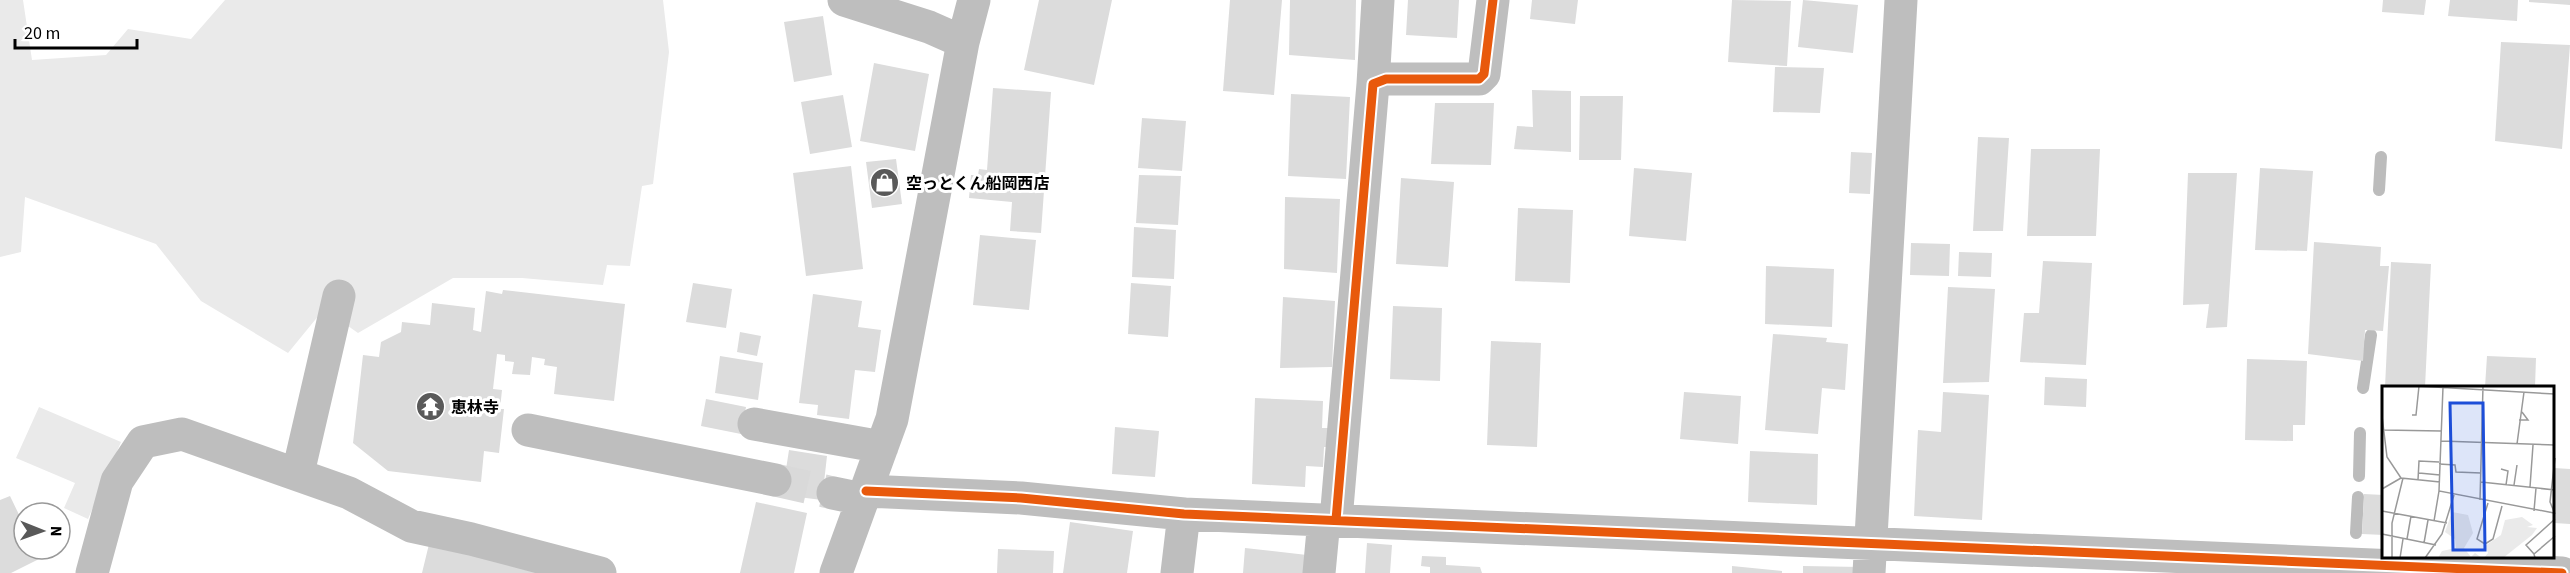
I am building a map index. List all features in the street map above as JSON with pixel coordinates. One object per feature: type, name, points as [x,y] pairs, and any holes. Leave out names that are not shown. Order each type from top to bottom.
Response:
[{"type":"street","points":[[844,0],[929,27],[963,42]]},
{"type":"street","points":[[836,573],[854,494],[882,447],[892,419],[963,42],[974,0]]},
{"type":"street","points":[[1319,573],[1330,520],[1373,84],[1378,0]]},
{"type":"street","points":[[1373,84],[1386,79],[1479,79],[1484,74],[1492,0]]},
{"type":"street","points":[[1869,558],[1901,0]]},
{"type":"street","points":[[298,473],[339,296]]},
{"type":"street","points":[[754,424],[882,447]]},
{"type":"street","points":[[528,430],[587,447],[775,480]]},
{"type":"street","points":[[93,573],[117,481],[143,442],[182,434],[298,473],[349,493],[411,526],[471,539],[600,573]]},
{"type":"street","points":[[854,494],[1021,498],[1184,514],[1330,520],[1869,558],[2562,573]]},
{"type":"street","points":[[1177,573],[1184,514]]},
{"type":"shaded area","points":[[0,0],[23,0],[32,60],[106,55],[128,29],[191,39],[225,0],[663,0],[669,52],[653,184],[642,186],[630,266],[607,265],[603,285],[522,278],[453,278],[358,333],[324,309],[288,353],[201,301],[156,244],[25,197],[21,252],[0,257]]},
{"type":"shaded area","points":[[39,407],[121,442],[88,519],[72,512],[72,501],[67,501],[75,483],[16,458]]},
{"type":"building","points":[[1039,0],[1112,0],[1094,85],[1024,70]]},
{"type":"building","points":[[1230,0],[1282,0],[1274,95],[1223,91]]},
{"type":"building","points":[[1290,0],[1356,0],[1355,60],[1289,55]]},
{"type":"building","points":[[1408,0],[1459,0],[1457,38],[1406,35]]},
{"type":"building","points":[[1532,0],[1578,0],[1575,24],[1530,19]]},
{"type":"building","points":[[1732,0],[1791,1],[1787,66],[1728,62]]},
{"type":"building","points":[[1803,0],[1858,5],[1853,53],[1798,47]]},
{"type":"building","points":[[2383,0],[2426,0],[2424,15],[2382,12]]},
{"type":"building","points":[[2450,0],[2518,0],[2517,21],[2448,16]]},
{"type":"building","points":[[2529,0],[2570,0],[2570,5],[2529,2]]},
{"type":"building","points":[[823,16],[832,75],[794,82],[784,22]]},
{"type":"building","points":[[2501,42],[2570,45],[2562,149],[2495,141]]},
{"type":"building","points":[[874,63],[929,74],[915,151],[860,141]]},
{"type":"building","points":[[1775,67],[1824,68],[1820,113],[1773,112]]},
{"type":"building","points":[[993,88],[1051,92],[1041,233],[1010,231],[1012,202],[969,198],[971,175],[978,175],[979,169],[987,170]]},
{"type":"building","points":[[1532,90],[1571,91],[1571,152],[1514,149],[1517,126],[1533,127]]},
{"type":"building","points":[[1291,94],[1350,97],[1346,179],[1288,176]]},
{"type":"building","points":[[843,95],[852,147],[810,154],[801,102]]},
{"type":"building","points":[[1580,96],[1623,96],[1621,160],[1579,160]]},
{"type":"building","points":[[1435,103],[1494,103],[1491,165],[1431,164]]},
{"type":"building","points":[[1142,118],[1186,121],[1182,171],[1138,168]]},
{"type":"building","points":[[1978,137],[2009,138],[2003,231],[1973,231]]},
{"type":"building","points":[[2031,149],[2100,149],[2096,236],[2027,236]]},
{"type":"building","points":[[1851,152],[1872,153],[1870,194],[1849,193]]},
{"type":"building","points":[[896,159],[902,204],[872,208],[866,162]]},
{"type":"building","points":[[851,166],[863,269],[806,276],[793,173]]},
{"type":"building","points":[[1634,168],[1692,173],[1686,241],[1629,236]]},
{"type":"building","points":[[2260,168],[2313,171],[2307,251],[2255,250]]},
{"type":"building","points":[[2188,173],[2237,173],[2227,327],[2206,328],[2209,304],[2183,305]]},
{"type":"building","points":[[1139,175],[1181,176],[1178,225],[1136,223]]},
{"type":"building","points":[[1401,178],[1454,182],[1448,267],[1396,264]]},
{"type":"building","points":[[1285,197],[1340,199],[1337,273],[1284,269]]},
{"type":"building","points":[[1518,208],[1573,210],[1570,283],[1515,281]]},
{"type":"building","points":[[1134,227],[1176,230],[1174,279],[1132,277]]},
{"type":"building","points":[[980,235],[1036,240],[1029,310],[973,305]]},
{"type":"building","points":[[2314,242],[2381,247],[2380,266],[2389,266],[2383,331],[2365,330],[2363,361],[2308,354]]},
{"type":"building","points":[[1911,243],[1950,244],[1949,276],[1910,275]]},
{"type":"building","points":[[1959,252],[1992,253],[1991,277],[1958,276]]},
{"type":"building","points":[[2043,261],[2092,263],[2086,365],[2020,362],[2024,313],[2039,313]]},
{"type":"building","points":[[2391,262],[2431,264],[2425,386],[2385,386]]},
{"type":"building","points":[[1766,266],[1834,269],[1832,327],[1765,324]]},
{"type":"building","points":[[693,283],[732,289],[726,328],[686,322]]},
{"type":"building","points":[[1131,283],[1171,286],[1168,337],[1128,334]]},
{"type":"building","points":[[1948,287],[1995,289],[1989,382],[1943,383]]},
{"type":"building","points":[[503,290],[625,304],[614,401],[554,394],[557,367],[544,365],[545,359],[532,357],[530,375],[512,374],[514,362],[505,361],[505,355],[497,354],[493,389],[502,390],[500,409],[504,409],[499,453],[484,451],[481,482],[388,471],[353,443],[363,355],[379,357],[381,342],[401,332],[402,322],[430,325],[432,303],[475,308],[473,330],[481,332],[486,291],[502,294]]},
{"type":"building","points":[[813,294],[862,301],[858,327],[881,330],[875,372],[855,370],[849,419],[817,415],[818,405],[799,403]]},
{"type":"building","points":[[1283,297],[1335,301],[1332,367],[1280,368]]},
{"type":"building","points":[[1393,306],[1442,308],[1440,381],[1390,379]]},
{"type":"building","points":[[740,332],[761,336],[757,356],[737,352]]},
{"type":"building","points":[[1773,334],[1827,338],[1826,342],[1848,344],[1845,390],[1822,388],[1818,434],[1765,430]]},
{"type":"building","points":[[1491,341],[1541,343],[1537,447],[1487,445]]},
{"type":"building","points":[[720,356],[763,363],[758,400],[715,393]]},
{"type":"building","points":[[2487,356],[2536,358],[2535,386],[2485,386]]},
{"type":"building","points":[[2247,359],[2307,361],[2305,425],[2293,425],[2293,441],[2245,440]]},
{"type":"building","points":[[2045,377],[2087,379],[2086,407],[2044,405]]},
{"type":"building","points":[[1684,392],[1741,396],[1738,444],[1680,439]]},
{"type":"building","points":[[1943,392],[1989,395],[1982,520],[1914,516],[1918,430],[1941,432]]},
{"type":"building","points":[[1255,398],[1323,401],[1322,428],[1331,428],[1330,447],[1324,447],[1323,467],[1306,466],[1305,487],[1252,484]]},
{"type":"building","points":[[706,399],[746,407],[741,434],[701,426]]},
{"type":"building","points":[[1115,427],[1159,431],[1155,477],[1112,474]]},
{"type":"building","points":[[789,450],[827,456],[822,500],[782,495]]},
{"type":"building","points":[[1750,451],[1818,454],[1817,505],[1748,502]]},
{"type":"building","points":[[2555,468],[2570,469],[2570,524],[2555,523]]},
{"type":"building","points":[[2364,494],[2382,495],[2382,535],[2362,534]]},
{"type":"building","points":[[10,496],[12,501],[12,561],[35,561],[11,573],[0,573],[0,500]]},
{"type":"building","points":[[756,502],[807,513],[794,573],[740,573]]},
{"type":"building","points":[[1070,522],[1133,531],[1127,573],[1063,573]]},
{"type":"building","points":[[430,540],[553,573],[422,573]]},
{"type":"building","points":[[1367,543],[1392,545],[1390,573],[1365,573]]},
{"type":"building","points":[[1245,548],[1307,555],[1305,573],[1243,573]]},
{"type":"building","points":[[998,549],[1054,551],[1053,573],[997,573]]},
{"type":"building","points":[[1422,556],[1446,557],[1446,565],[1480,567],[1482,573],[1430,573],[1430,567],[1421,566]]},
{"type":"building","points":[[1732,566],[1782,571],[1782,573],[1732,573]]},
{"type":"building","points":[[1803,566],[1861,567],[1861,573],[1803,573]]},
{"type":"waterway","points":[[2379,190],[2381,157]]},
{"type":"waterway","points":[[2363,388],[2371,335]]},
{"type":"waterway","points":[[2359,476],[2360,433]]},
{"type":"waterway","points":[[2356,533],[2358,497]]},
{"type":"tunnel","points":[[775,480],[833,493]]},
{"type":"cycle path","points":[[1336,520],[1373,84],[1386,79],[1479,79],[1484,74],[1493,0]]},
{"type":"cycle path","points":[[866,491],[1021,498],[1184,514],[2562,573]]},
{"type":"place","name":"空っとくん船岡西店","points":[[885,183]]},
{"type":"place","name":"恵林寺","points":[[430,407]]}]
